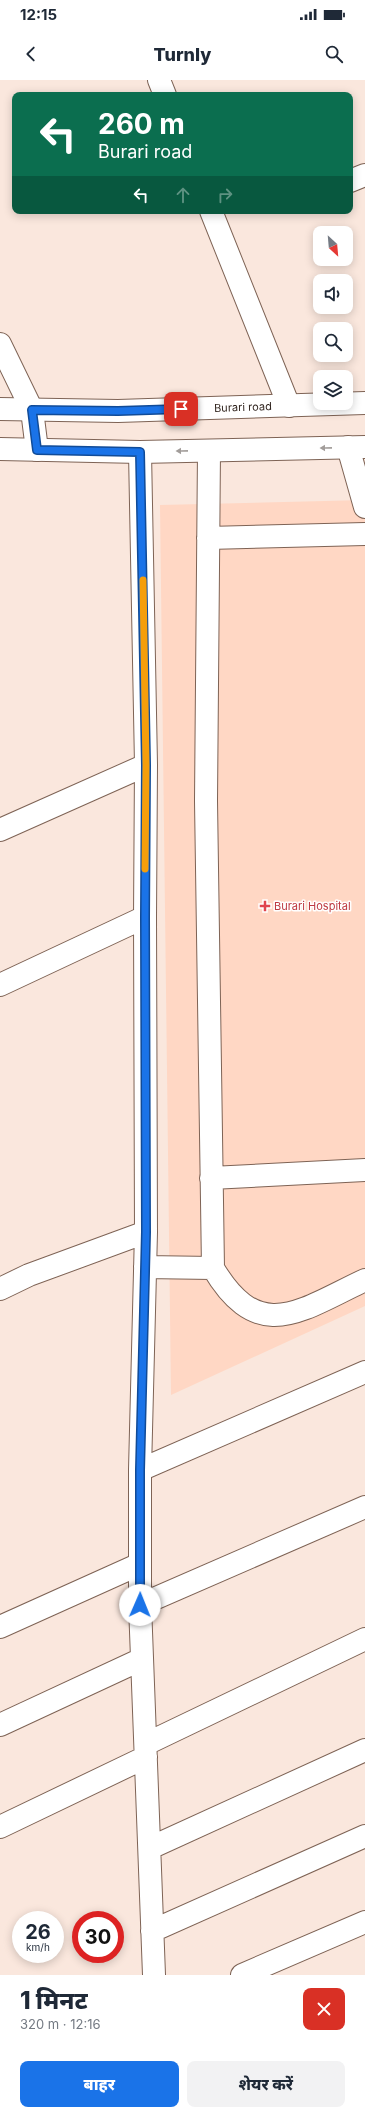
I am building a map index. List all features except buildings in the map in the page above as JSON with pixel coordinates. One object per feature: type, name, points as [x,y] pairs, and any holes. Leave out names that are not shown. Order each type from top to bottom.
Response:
[{"type":"street","points":[[159,80],[164,92]]},
{"type":"street","points":[[353,180],[365,174]]},
{"type":"street","points":[[212,214],[289,406]]},
{"type":"street","points":[[0,344],[32,410],[37,450]]},
{"type":"street","name":"Burari road","points":[[0,409],[118,411],[365,403]]},
{"type":"street","points":[[0,449],[140,452],[357,447],[365,507]]},
{"type":"street","points":[[209,451],[206,801],[213,1268],[224,1287],[234,1298],[261,1313],[276,1316],[291,1314],[365,1280]]},
{"type":"street","points":[[140,452],[146,765],[146,1232],[140,1470],[140,1605],[154,1975]]},
{"type":"street","points":[[208,538],[365,534]]},
{"type":"street","points":[[0,830],[146,765]]},
{"type":"street","points":[[0,985],[145,917]]},
{"type":"street","points":[[211,1178],[365,1170]]},
{"type":"street","points":[[0,1289],[29,1275],[146,1232]]},
{"type":"street","points":[[145,1267],[213,1268]]},
{"type":"street","points":[[140,1470],[365,1372]]},
{"type":"street","points":[[140,1605],[365,1507]]},
{"type":"street","points":[[0,1627],[140,1564]]},
{"type":"street","points":[[0,1827],[365,1639]]},
{"type":"street","points":[[0,1725],[142,1659]]},
{"type":"street","points":[[150,1848],[365,1750]]},
{"type":"street","points":[[152,1931],[365,1836]]},
{"type":"street","points":[[242,1975],[365,1922]]},
{"type":"shaded area","name":"Burari Hospital","points":[[365,500],[365,1306],[171,1395],[160,505]]},
{"type":"slow traffic","points":[[143,580],[146,765],[145,869]]},
{"type":"place","name":"Burari Hospital","points":[[265,906]]},
{"type":"route","points":[[140,1605],[140,1470],[146,1232],[146,765],[140,452],[37,450],[32,410],[118,411],[181,409]]}]
